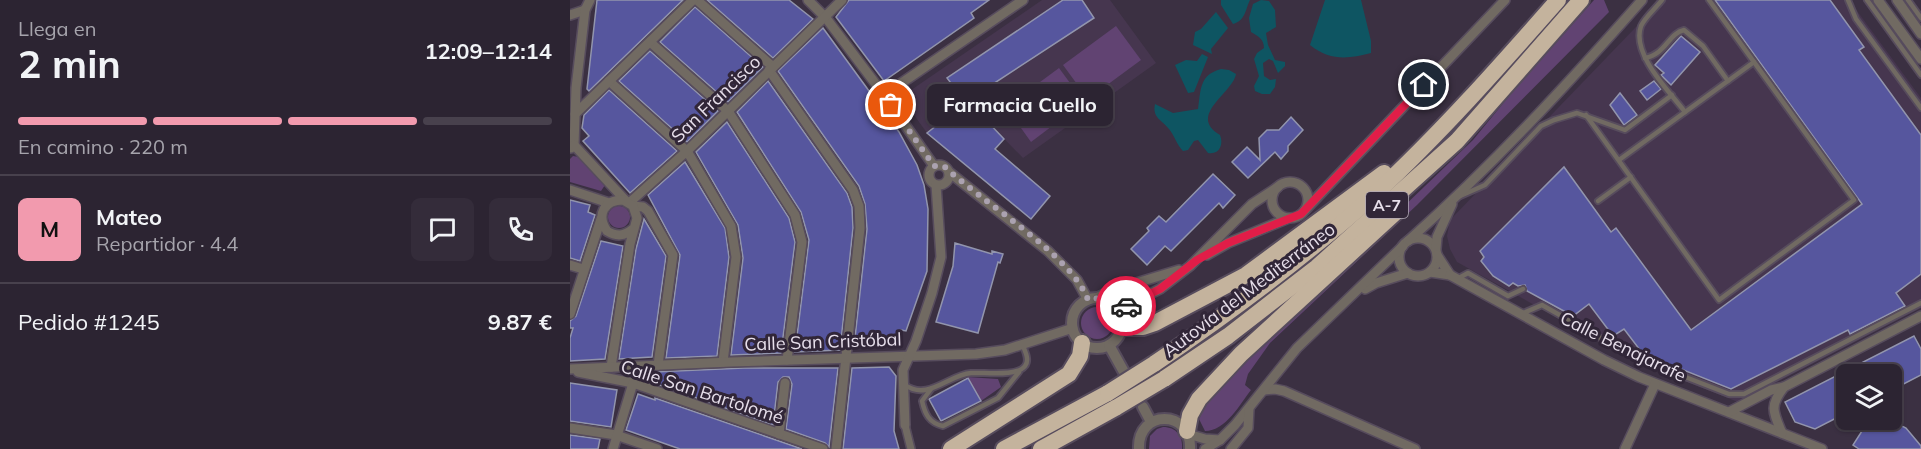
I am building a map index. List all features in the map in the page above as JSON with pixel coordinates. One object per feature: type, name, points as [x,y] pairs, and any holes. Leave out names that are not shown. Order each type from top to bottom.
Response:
[{"type":"highway","name":"Autovía del Mediterráneo","points":[[1004,449],[1108,393],[1154,364],[1217,322],[1299,260],[1374,195],[1434,137],[1479,90],[1558,0]]},
{"type":"highway","name":"Autovía del Mediterráneo","points":[[1041,449],[1164,379],[1228,336],[1317,267],[1457,141],[1581,0]]},
{"type":"highway","points":[[1122,327],[1143,327],[1155,323],[1246,275],[1434,137]]},
{"type":"highway","points":[[1188,433],[1194,406],[1206,391],[1241,354],[1359,247],[1425,183],[1457,141]]},
{"type":"highway","points":[[951,449],[1069,374],[1080,356],[1077,335]]},
{"type":"street","points":[[590,0],[585,10],[573,98],[575,114],[572,147],[629,203],[637,218],[633,229],[611,367]]},
{"type":"street","points":[[575,114],[695,0],[771,68],[853,190],[859,206],[861,228],[836,449]]},
{"type":"street","points":[[808,0],[826,18],[934,166]]},
{"type":"street","name":"San Francisco","points":[[629,203],[687,151],[842,0]]},
{"type":"street","points":[[884,95],[1023,0]]},
{"type":"street","points":[[934,166],[944,166],[1048,251],[1092,299],[1109,301],[1119,310],[1122,327],[1120,334],[1109,345],[1095,348],[1077,335],[1072,319],[1075,311],[1092,299],[1110,291],[1155,279],[1193,263],[1228,243],[1301,214],[1504,0]]},
{"type":"street","points":[[1205,449],[1220,440],[1297,348],[1456,199],[1564,88],[1642,0]]},
{"type":"street","points":[[1878,0],[1921,59]]},
{"type":"street","points":[[1897,0],[1921,34]]},
{"type":"street","points":[[570,15],[585,10]]},
{"type":"street","points":[[650,42],[728,111],[795,215],[802,242],[787,360]]},
{"type":"street","points":[[609,81],[687,151],[731,226],[736,257],[723,362]]},
{"type":"street","points":[[934,166],[928,175],[931,182],[936,185],[945,183],[949,178],[949,172]]},
{"type":"street","points":[[1119,310],[1160,289],[1193,263],[1252,204],[1282,184],[1293,182],[1303,188],[1324,191]]},
{"type":"street","points":[[911,449],[905,424],[903,370],[932,293],[941,257],[936,185]]},
{"type":"street","points":[[1278,187],[1273,197],[1275,208],[1278,213],[1289,218]]},
{"type":"street","points":[[1303,188],[1308,198],[1305,210]]},
{"type":"street","points":[[570,190],[609,202]]},
{"type":"street","points":[[1352,297],[1376,283],[1408,273],[1419,276],[1430,272],[1437,262],[1437,237],[1456,199]]},
{"type":"street","points":[[570,314],[603,210],[609,202],[615,200],[643,207],[648,211],[673,255],[658,365]]},
{"type":"street","points":[[601,219],[607,231],[612,234],[626,234],[633,229]]},
{"type":"street","points":[[1408,273],[1401,264],[1400,258],[1406,244],[1420,238],[1427,240],[1436,252]]},
{"type":"street","name":"Calle Benajarafe","points":[[1436,252],[1453,277]]},
{"type":"street","points":[[570,265],[583,269]]},
{"type":"street","name":"Calle Benajarafe","points":[[1430,272],[1453,277],[1604,360],[1655,384],[1822,449]]},
{"type":"street","points":[[1729,412],[1771,390],[1784,387],[1921,316]]},
{"type":"street","name":"Calle San Cristóbal","points":[[570,370],[723,362],[990,353],[1022,344],[1077,335]]},
{"type":"street","points":[[1109,345],[1124,372]]},
{"type":"street","name":"Calle San Bartolomé","points":[[570,370],[633,383],[823,449]]},
{"type":"street","points":[[613,449],[633,383]]},
{"type":"street","points":[[779,434],[784,383]]},
{"type":"street","points":[[1625,449],[1655,384]]},
{"type":"street","points":[[1782,433],[1773,412],[1775,399],[1784,387]]},
{"type":"street","points":[[1264,390],[1275,388],[1284,391],[1415,449]]},
{"type":"street","points":[[1143,407],[1151,422]]},
{"type":"street","points":[[1231,449],[1248,428],[1249,408]]},
{"type":"street","points":[[1139,449],[1141,435],[1151,422],[1159,419],[1175,421],[1188,433],[1205,439],[1220,440]]},
{"type":"street","points":[[570,428],[616,435],[657,449]]},
{"type":"street","points":[[1188,433],[1190,449]]},
{"type":"lane","points":[[1662,0],[1642,24],[1638,40],[1645,58],[1685,112]]},
{"type":"lane","points":[[1586,115],[1719,300],[1854,200],[1709,0]]},
{"type":"lane","points":[[1848,0],[1857,19],[1921,108]]},
{"type":"lane","points":[[1867,0],[1921,75]]},
{"type":"lane","points":[[1908,0],[1921,18]]},
{"type":"lane","points":[[1645,58],[1660,52],[1678,31],[1684,30],[1703,46],[1728,81]]},
{"type":"lane","points":[[1619,160],[1754,62]]},
{"type":"lane","points":[[1456,199],[1485,185],[1541,126],[1577,113],[1625,130],[1672,95]]},
{"type":"lane","points":[[1598,201],[1631,177]]},
{"type":"lane","points":[[1453,277],[1468,273],[1508,296],[1522,289]]},
{"type":"lane","points":[[1521,314],[1542,305],[1634,357],[1729,393],[1744,394],[1921,303]]},
{"type":"lane","points":[[1019,371],[969,373],[956,376],[926,393],[922,401],[923,409],[930,420],[943,426],[998,398],[1026,365],[1028,360],[1022,344]]},
{"type":"lane","points":[[903,383],[912,390],[931,389]]},
{"type":"shaded area","points":[[1042,0],[1110,0],[1156,63],[1023,158],[968,102],[927,133],[901,97]]},
{"type":"shaded area","points":[[1594,0],[1604,0],[1609,12],[1417,205],[1270,343],[1248,374],[1245,385],[1251,390],[1237,409],[1220,427],[1205,431],[1199,419],[1206,403],[1257,347],[1473,140]]},
{"type":"shaded area","points":[[1662,0],[1849,0],[1921,98],[1921,308],[1738,402],[1637,362],[1457,262],[1450,249],[1447,236],[1450,220]]},
{"type":"shaded area","points":[[1116,26],[1141,60],[1088,99],[1063,65]]},
{"type":"shaded area","points":[[1059,68],[1084,102],[1031,142],[1006,107]]},
{"type":"shaded area","points":[[573,156],[579,157],[605,185],[601,191],[570,182],[570,159]]},
{"type":"shaded area","points":[[619,206],[627,209],[630,217],[627,225],[619,228],[611,225],[608,217],[611,209]]},
{"type":"shaded area","points":[[1097,307],[1108,312],[1113,323],[1108,334],[1097,339],[1086,334],[1081,323],[1086,312]]},
{"type":"shaded area","points":[[967,377],[998,379],[1001,387],[981,401]]},
{"type":"shaded area","points":[[1163,427],[1178,433],[1182,449],[1149,449],[1150,436]]},
{"type":"water","points":[[1221,0],[1250,0],[1243,17],[1233,24],[1221,5]]},
{"type":"water","points":[[1261,0],[1269,1],[1275,10],[1276,27],[1266,33],[1268,45],[1275,60],[1285,62],[1285,66],[1278,73],[1273,61],[1269,59],[1263,63],[1264,76],[1270,80],[1276,79],[1275,87],[1270,94],[1255,91],[1254,86],[1259,76],[1254,59],[1264,45],[1258,36],[1251,32],[1249,18],[1253,4]]},
{"type":"water","points":[[1325,0],[1361,0],[1371,41],[1371,53],[1355,57],[1339,57],[1325,54],[1310,45]]},
{"type":"water","points":[[1216,12],[1228,28],[1211,49],[1212,54],[1193,45],[1195,32],[1201,29]]},
{"type":"water","points":[[1202,54],[1208,57],[1194,92],[1188,93],[1175,65],[1186,60],[1197,61]]},
{"type":"water","points":[[1221,69],[1236,74],[1214,104],[1208,120],[1211,127],[1220,135],[1220,148],[1218,151],[1208,153],[1198,140],[1194,141],[1188,150],[1183,151],[1171,132],[1156,116],[1155,104],[1173,113],[1198,109],[1202,84],[1209,75]]},
{"type":"building","points":[[597,0],[683,0],[589,91],[587,89]]},
{"type":"building","points":[[707,0],[789,0],[813,19],[773,58]]},
{"type":"building","points":[[849,0],[989,0],[971,13],[974,18],[884,81],[836,17]]},
{"type":"building","points":[[1063,0],[1082,0],[1094,18],[970,99],[957,91],[947,78]]},
{"type":"building","points":[[1715,0],[1830,0],[1864,47],[1859,50],[1921,135],[1921,274],[1896,293],[1905,306],[1850,334],[1848,330],[1731,389],[1643,354],[1624,329],[1613,336],[1589,304],[1573,316],[1527,291],[1525,285],[1518,286],[1513,283],[1509,286],[1493,276],[1481,261],[1484,257],[1480,251],[1564,167],[1611,232],[1616,228],[1691,330],[1862,204]]},
{"type":"building","points":[[695,7],[763,67],[728,102],[660,42]]},
{"type":"building","points":[[823,28],[899,132],[917,165],[924,185],[928,209],[927,271],[906,331],[901,330],[901,345],[854,347],[867,229],[865,204],[859,186],[778,71]]},
{"type":"building","points":[[1681,36],[1700,52],[1671,85],[1661,75],[1664,73],[1655,65]]},
{"type":"building","points":[[650,51],[718,111],[687,142],[619,81]]},
{"type":"building","points":[[768,81],[847,193],[852,207],[853,228],[840,350],[795,352],[809,240],[801,212],[737,112]]},
{"type":"building","points":[[1654,81],[1661,89],[1647,100],[1640,91]]},
{"type":"building","points":[[609,90],[677,151],[630,193],[583,141],[589,136],[582,128],[584,115]]},
{"type":"building","points":[[1620,93],[1637,115],[1624,125],[1610,105]]},
{"type":"building","points":[[968,101],[1004,139],[995,149],[1050,196],[1031,219],[927,133]]},
{"type":"building","points":[[1291,117],[1303,130],[1288,146],[1288,151],[1281,159],[1275,152],[1248,178],[1232,162],[1247,147],[1260,160],[1259,138],[1267,130],[1279,130]]},
{"type":"building","points":[[727,122],[789,218],[795,242],[781,353],[731,355],[743,258],[738,225],[696,152]]},
{"type":"building","points":[[685,162],[725,228],[729,257],[717,356],[666,358],[680,255],[648,195]]},
{"type":"building","points":[[1213,174],[1235,195],[1223,208],[1219,203],[1171,251],[1165,246],[1147,265],[1131,249],[1149,231],[1147,228],[1159,216],[1166,222]]},
{"type":"building","points":[[570,200],[590,205],[588,212],[595,215],[580,261],[570,258]]},
{"type":"building","points":[[644,219],[666,256],[652,357],[619,359],[636,249]]},
{"type":"building","points":[[601,241],[623,246],[605,359],[570,361],[570,338],[573,328],[570,328],[570,321],[576,316]]},
{"type":"building","points":[[955,243],[992,254],[992,251],[1003,254],[1000,263],[998,262],[978,333],[936,322],[953,266]]},
{"type":"building","points":[[1914,336],[1921,349],[1921,375],[1902,385],[1902,364],[1859,364]]},
{"type":"building","points":[[889,367],[896,376],[894,431],[899,449],[843,449],[852,368]]},
{"type":"building","points":[[744,368],[838,368],[829,447],[825,443],[786,429],[792,384],[789,377],[783,377],[778,382],[773,425],[654,383],[653,372]]},
{"type":"building","points":[[1836,376],[1836,418],[1815,429],[1795,422],[1785,402]]},
{"type":"building","points":[[968,378],[981,401],[941,421],[929,399]]},
{"type":"building","points":[[570,383],[617,390],[611,427],[570,421]]},
{"type":"building","points":[[638,394],[802,449],[680,449],[626,430]]},
{"type":"building","points":[[1902,426],[1921,446],[1921,449],[1859,449],[1853,445],[1863,430],[1902,430]]},
{"type":"building","points":[[570,435],[600,439],[598,449],[570,449]]},
{"type":"way so far","points":[[891,105],[934,166],[944,166],[1048,251],[1077,280],[1088,300],[1102,298],[1119,310],[1126,306]]},
{"type":"place","name":"Farmacia Cuello","points":[[891,105]]},
{"type":"route","points":[[1126,306],[1160,289],[1197,260],[1228,243],[1301,214],[1424,85]]}]
